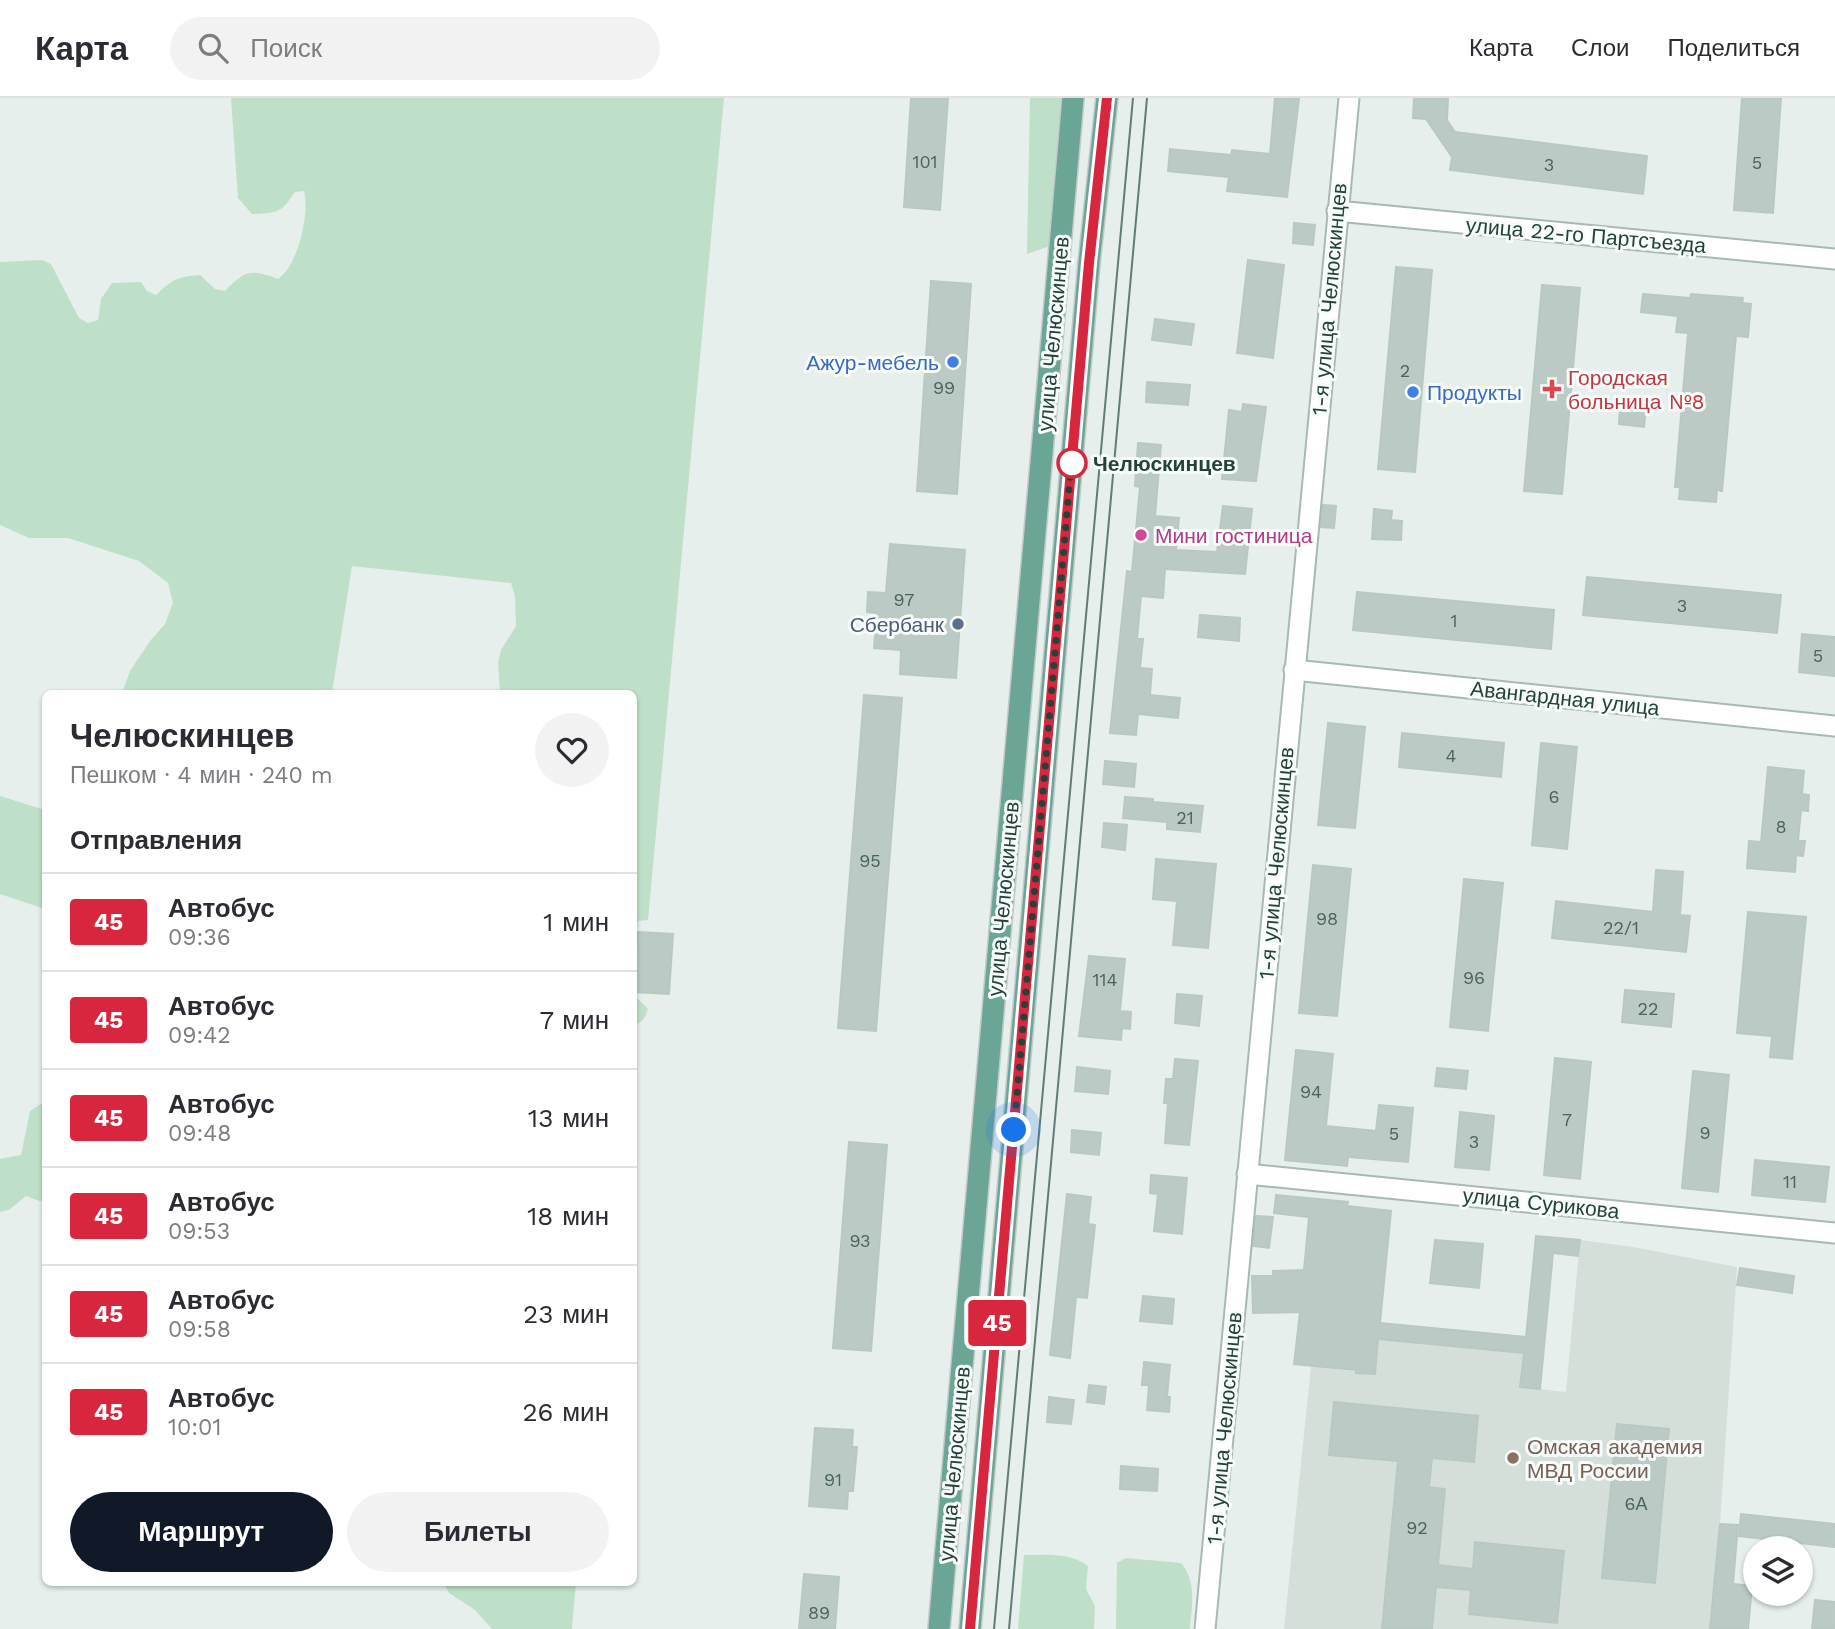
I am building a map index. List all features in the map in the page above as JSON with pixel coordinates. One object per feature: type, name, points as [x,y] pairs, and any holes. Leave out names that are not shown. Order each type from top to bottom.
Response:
[{"type":"main road","name":"улица Челюскинцев","points":[[939,1629],[1073,98]]},
{"type":"main road","name":"улица Челюскинцев","points":[[970,1629],[1089,263],[1107,98]]},
{"type":"main road","points":[[1059,260],[1089,263]]},
{"type":"main road","points":[[1036,529],[1066,531]]},
{"type":"main road","points":[[988,1074],[1018,1076]]},
{"type":"main road","points":[[959,1400],[990,1402]]},
{"type":"main road","points":[[947,1536],[978,1538]]},
{"type":"street","name":"1-я улица Челюскинцев","points":[[1205,1629],[1349,98]]},
{"type":"street","name":"улица 22-го Партсъезда","points":[[1337,211],[1835,259]]},
{"type":"street","name":"Авангардная улица","points":[[1294,670],[1835,726]]},
{"type":"street","name":"улица Сурикова","points":[[1247,1174],[1835,1233]]},
{"type":"shaded area","name":"Омская академия МВД России","points":[[1580,1240],[1737,1267],[1720,1524],[1710,1629],[1284,1629],[1311,1366],[1375,1374],[1378,1339],[1524,1353],[1521,1387],[1566,1392]]},
{"type":"green space","points":[[231,98],[724,98],[648,920],[638,921],[637,924],[637,690],[500,690],[498,663],[501,650],[516,626],[515,596],[511,583],[352,566],[332,690],[123,690],[130,671],[165,624],[173,603],[168,583],[139,561],[68,538],[29,538],[0,525],[0,262],[42,260],[51,264],[79,318],[88,323],[98,320],[101,299],[112,283],[141,282],[147,291],[156,295],[176,280],[200,275],[215,289],[225,291],[249,273],[278,279],[291,263],[301,238],[305,212],[304,191],[295,192],[282,208],[268,213],[252,214],[238,198]]},
{"type":"green space","points":[[1030,98],[1063,98],[1050,246],[1027,254]]},
{"type":"green space","points":[[0,796],[42,809],[42,908],[0,894]]},
{"type":"green space","points":[[637,998],[648,1009],[644,1019],[637,1025]]},
{"type":"green space","points":[[42,1103],[42,1202],[26,1196],[9,1210],[0,1212],[0,1159],[21,1155],[30,1111]]},
{"type":"green space","points":[[1024,1555],[1066,1556],[1088,1566],[1086,1589],[1095,1606],[1094,1629],[1018,1629]]},
{"type":"green space","points":[[1126,1558],[1181,1563],[1191,1586],[1190,1629],[1116,1629],[1117,1563]]},
{"type":"green space","points":[[445,1586],[576,1586],[572,1629],[492,1629],[475,1610],[449,1593]]},
{"type":"building","points":[[911,98],[948,98],[940,210],[904,207]]},
{"type":"building","points":[[1275,98],[1299,99],[1287,197],[1227,191],[1229,177],[1168,171],[1170,149],[1231,155],[1232,150],[1270,154]]},
{"type":"building","points":[[1414,98],[1448,98],[1447,120],[1455,132],[1647,156],[1643,194],[1450,170],[1452,157],[1426,119],[1413,118]]},
{"type":"building","points":[[1742,98],[1781,98],[1773,213],[1734,210]]},
{"type":"building","points":[[1294,223],[1315,225],[1313,245],[1293,243]]},
{"type":"building","points":[[1248,260],[1284,265],[1273,358],[1237,353]]},
{"type":"building","points":[[1396,267],[1432,270],[1415,472],[1378,469]]},
{"type":"building","points":[[931,281],[971,284],[957,494],[917,491]]},
{"type":"building","name":"Городская больница №8","points":[[1542,285],[1580,288],[1562,494],[1524,491]]},
{"type":"building","points":[[1643,294],[1690,298],[1691,294],[1743,298],[1742,303],[1751,304],[1748,337],[1736,336],[1722,491],[1717,490],[1716,502],[1679,499],[1680,487],[1675,487],[1688,333],[1676,332],[1678,316],[1641,312]]},
{"type":"building","points":[[1155,319],[1194,324],[1191,345],[1152,340]]},
{"type":"building","points":[[1147,382],[1190,385],[1188,405],[1146,402]]},
{"type":"building","points":[[1243,404],[1266,407],[1256,481],[1222,479],[1229,410],[1242,412]]},
{"type":"building","points":[[1620,405],[1646,407],[1644,427],[1619,424]]},
{"type":"building","points":[[1138,443],[1161,445],[1155,516],[1179,518],[1176,550],[1217,552],[1223,506],[1252,509],[1245,574],[1165,569],[1163,598],[1141,596],[1137,639],[1143,639],[1140,668],[1152,669],[1150,695],[1180,698],[1178,718],[1138,714],[1136,735],[1110,733],[1127,571],[1132,572],[1140,487],[1135,486]]},
{"type":"building","points":[[1323,505],[1336,506],[1334,528],[1321,527]]},
{"type":"building","points":[[1374,509],[1392,511],[1391,520],[1402,521],[1401,540],[1372,539]]},
{"type":"building","points":[[890,544],[965,550],[956,678],[900,674],[901,650],[874,648],[877,613],[867,612],[868,592],[886,593]]},
{"type":"building","points":[[1587,577],[1781,595],[1777,633],[1583,615]]},
{"type":"building","points":[[1357,592],[1554,610],[1551,649],[1353,630]]},
{"type":"building","points":[[1200,615],[1240,618],[1239,641],[1198,637]]},
{"type":"building","points":[[1802,634],[1835,637],[1835,676],[1799,672]]},
{"type":"building","points":[[864,695],[902,698],[876,1031],[838,1028]]},
{"type":"building","points":[[1328,723],[1365,727],[1355,828],[1318,825]]},
{"type":"building","points":[[1402,733],[1504,743],[1501,777],[1399,767]]},
{"type":"building","points":[[1541,743],[1577,747],[1567,849],[1532,845]]},
{"type":"building","points":[[1105,761],[1136,764],[1134,787],[1103,784]]},
{"type":"building","points":[[1768,767],[1804,771],[1802,794],[1809,795],[1808,811],[1801,810],[1798,841],[1805,841],[1803,856],[1796,855],[1795,872],[1747,868],[1749,841],[1761,842]]},
{"type":"building","points":[[1125,797],[1203,806],[1200,832],[1167,829],[1167,822],[1123,818]]},
{"type":"building","points":[[1104,823],[1127,825],[1125,850],[1102,847]]},
{"type":"building","points":[[1156,859],[1216,864],[1208,948],[1173,945],[1177,901],[1153,899]]},
{"type":"building","points":[[1313,865],[1351,869],[1337,1016],[1299,1013]]},
{"type":"building","points":[[1656,870],[1683,872],[1680,915],[1690,916],[1686,952],[1552,938],[1556,901],[1653,912]]},
{"type":"building","points":[[1464,879],[1503,883],[1488,1031],[1450,1027]]},
{"type":"building","points":[[1748,912],[1806,917],[1792,1059],[1770,1057],[1772,1036],[1737,1033]]},
{"type":"building","points":[[638,932],[673,934],[669,994],[637,992]]},
{"type":"building","points":[[1089,956],[1125,959],[1120,1011],[1131,1012],[1130,1029],[1122,1028],[1121,1040],[1079,1036]]},
{"type":"building","points":[[1625,990],[1674,994],[1671,1027],[1622,1022]]},
{"type":"building","points":[[1177,994],[1202,996],[1199,1026],[1175,1023]]},
{"type":"building","points":[[1296,1050],[1333,1054],[1326,1126],[1376,1131],[1379,1105],[1413,1108],[1408,1162],[1348,1157],[1347,1166],[1285,1160]]},
{"type":"building","points":[[1555,1058],[1591,1062],[1580,1179],[1544,1175]]},
{"type":"building","points":[[1175,1059],[1198,1061],[1189,1145],[1165,1143],[1168,1103],[1164,1103],[1166,1079],[1173,1079]]},
{"type":"building","points":[[1077,1067],[1110,1071],[1108,1094],[1075,1091]]},
{"type":"building","points":[[1437,1068],[1468,1071],[1466,1089],[1435,1086]]},
{"type":"building","points":[[1693,1071],[1729,1075],[1718,1192],[1682,1188]]},
{"type":"building","points":[[1460,1112],[1494,1116],[1489,1170],[1455,1167]]},
{"type":"building","points":[[1072,1130],[1101,1133],[1099,1155],[1071,1152]]},
{"type":"building","points":[[849,1142],[887,1145],[871,1351],[833,1348]]},
{"type":"building","points":[[1755,1160],[1829,1167],[1825,1202],[1752,1195]]},
{"type":"building","points":[[1151,1175],[1187,1178],[1182,1234],[1154,1231],[1158,1194],[1150,1193]]},
{"type":"building","points":[[1067,1194],[1091,1197],[1088,1224],[1095,1225],[1087,1298],[1076,1297],[1070,1358],[1050,1355]]},
{"type":"building","points":[[1276,1195],[1348,1202],[1347,1206],[1391,1211],[1380,1323],[1526,1337],[1536,1236],[1580,1240],[1578,1256],[1553,1253],[1540,1389],[1520,1387],[1524,1353],[1378,1339],[1375,1374],[1294,1364],[1300,1312],[1253,1313],[1252,1276],[1273,1276],[1273,1271],[1304,1270],[1309,1217],[1274,1213]]},
{"type":"building","points":[[1256,1216],[1273,1217],[1269,1248],[1253,1246]]},
{"type":"building","points":[[1435,1240],[1483,1244],[1479,1288],[1430,1283]]},
{"type":"building","points":[[1740,1268],[1794,1276],[1792,1293],[1737,1285]]},
{"type":"building","points":[[1143,1296],[1174,1299],[1172,1324],[1140,1321]]},
{"type":"building","points":[[1144,1362],[1170,1365],[1167,1397],[1170,1397],[1169,1412],[1147,1410],[1149,1385],[1142,1385]]},
{"type":"building","points":[[1089,1385],[1106,1387],[1104,1404],[1087,1402]]},
{"type":"building","points":[[1049,1397],[1074,1400],[1071,1424],[1047,1422]]},
{"type":"building","points":[[1334,1402],[1478,1416],[1474,1462],[1432,1458],[1429,1487],[1445,1489],[1438,1565],[1473,1569],[1475,1542],[1564,1551],[1557,1623],[1469,1614],[1471,1590],[1436,1587],[1432,1629],[1382,1629],[1398,1461],[1329,1455]]},
{"type":"building","points":[[1617,1424],[1669,1429],[1655,1583],[1602,1578]]},
{"type":"building","points":[[815,1428],[853,1430],[852,1447],[857,1447],[853,1491],[848,1491],[847,1509],[809,1506]]},
{"type":"building","points":[[1121,1466],[1158,1469],[1157,1491],[1120,1489]]},
{"type":"building","points":[[1741,1514],[1835,1524],[1835,1547],[1813,1544],[1813,1536],[1739,1536]]},
{"type":"building","points":[[1720,1524],[1738,1525],[1733,1584],[1743,1585],[1743,1606],[1750,1606],[1748,1629],[1710,1629]]},
{"type":"building","points":[[804,1574],[839,1577],[835,1629],[799,1629]]},
{"type":"building","points":[[1815,1600],[1835,1602],[1835,1629],[1812,1629]]},
{"type":"tram line","points":[[994,1629],[1133,98]]},
{"type":"tram line","points":[[1009,1629],[1147,98]]},
{"type":"bus line","name":"45","points":[[970,1629],[1089,263],[1107,98]]},
{"type":"place","name":"Ажур-мебель","points":[[953,362]]},
{"type":"place","name":"Городская больница №8","points":[[1552,389]]},
{"type":"place","name":"Продукты","points":[[1413,392]]},
{"type":"place","name":"Челюскинцев","points":[[1072,463]]},
{"type":"place","name":"Мини гостиница","points":[[1141,535]]},
{"type":"place","name":"Сбербанк","points":[[958,624]]},
{"type":"place","name":"Омская академия МВД России","points":[[1513,1458]]},
{"type":"route","points":[[1014,1130],[1072,454],[1072,463]]}]
